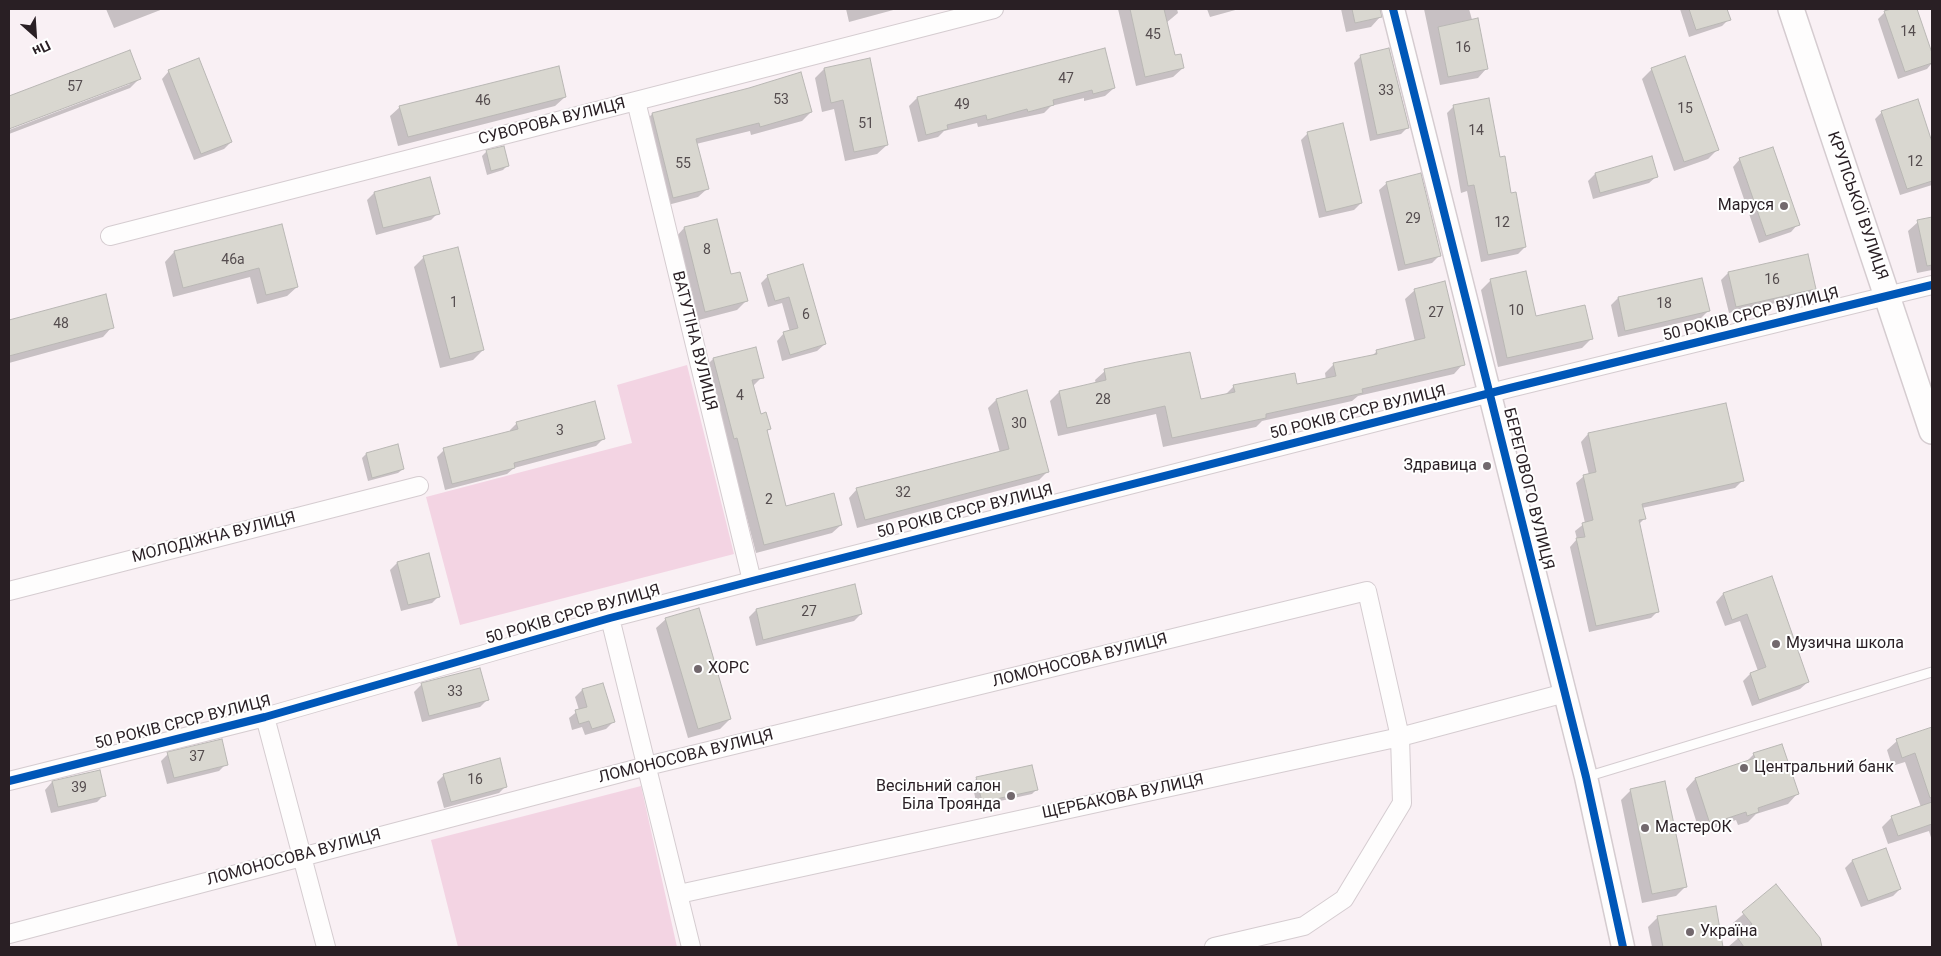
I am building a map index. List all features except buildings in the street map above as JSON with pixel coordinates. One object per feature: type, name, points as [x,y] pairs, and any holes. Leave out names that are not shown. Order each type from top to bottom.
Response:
[{"type":"main road","name":"КРУПСЬКОЇ ВУЛИЦЯ","points":[[1791,9],[1932,431]]},
{"type":"street","name":"СУВОРОВА ВУЛИЦЯ","points":[[110,236],[994,9]]},
{"type":"street","name":"БЕРЕГОВОГО ВУЛИЦЯ","points":[[1393,9],[1586,777],[1623,947]]},
{"type":"street","name":"ВАТУТІНА ВУЛИЦЯ","points":[[636,101],[752,581]]},
{"type":"street","name":"50 РОКІВ СРСР ВУЛИЦЯ","points":[[9,781],[265,717],[610,618],[752,581],[1490,393],[1932,284]]},
{"type":"street","name":"МОЛОДІЖНА ВУЛИЦЯ","points":[[9,591],[419,486]]},
{"type":"street","name":"ЛОМОНОСОВА ВУЛИЦЯ","points":[[9,934],[302,855],[647,766],[1367,591],[1400,737]]},
{"type":"street","points":[[610,618],[691,947]]},
{"type":"street","name":"ЩЕРБАКОВА ВУЛИЦЯ","points":[[679,894],[1400,737],[1565,694]]},
{"type":"street","points":[[265,717],[326,947]]},
{"type":"street","points":[[1214,947],[1304,926],[1344,899],[1402,803],[1400,737]]},
{"type":"lane","points":[[1586,777],[1932,672]]},
{"type":"shaded area","points":[[687,365],[734,554],[460,625],[426,497],[632,443],[617,385]]},
{"type":"shaded area","points":[[641,786],[677,947],[458,947],[431,840]]},
{"type":"cycle path","points":[[1393,9],[1586,777],[1623,947]]},
{"type":"cycle path","points":[[9,781],[265,717],[610,618],[752,581],[1510,388],[1932,285]]},
{"type":"place","name":"Маруся","points":[[1784,206]]},
{"type":"place","name":"Здравица","points":[[1487,466]]},
{"type":"place","name":"Музична школа","points":[[1776,644]]},
{"type":"place","name":"ХОРС","points":[[698,669]]},
{"type":"place","name":"Центральний банк","points":[[1744,768]]},
{"type":"place","name":"Весільний салон Біла Троянда","points":[[1011,796]]},
{"type":"place","name":"МастерОК","points":[[1645,828]]},
{"type":"place","name":"Україна","points":[[1690,932]]}]
